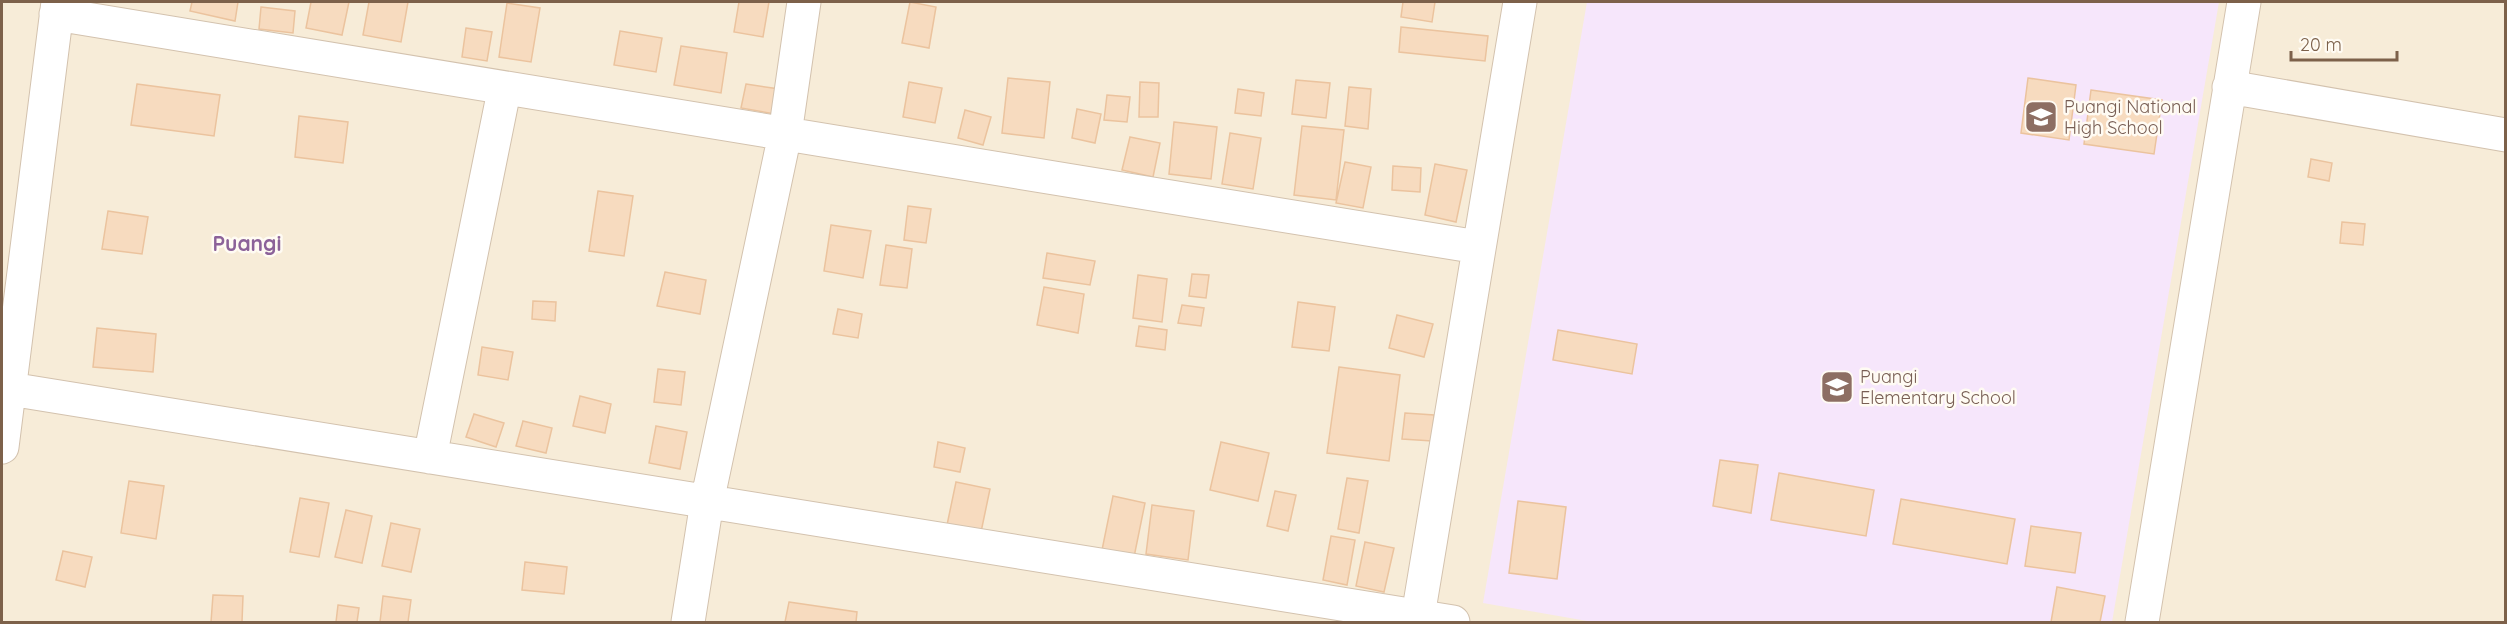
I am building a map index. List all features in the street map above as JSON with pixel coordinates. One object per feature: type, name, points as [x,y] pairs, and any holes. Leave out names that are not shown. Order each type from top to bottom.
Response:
[{"type":"street","points":[[688,622],[707,502],[785,134],[804,2]]},
{"type":"street","points":[[1417,619],[1520,2]]},
{"type":"street","points":[[2142,622],[2244,2]]},
{"type":"street","points":[[2,447],[57,8],[504,91],[785,134],[1478,247]]},
{"type":"street","points":[[2229,87],[2505,135]]},
{"type":"street","points":[[430,457],[504,91]]},
{"type":"street","points":[[10,389],[1417,619],[1453,622]]},
{"type":"shaded area","points":[[2,2],[2505,2],[2505,622],[2,622]]},
{"type":"shaded area","name":"Puangi Elementary School","points":[[1587,2],[2219,2],[2112,622],[1593,622],[1483,603]]},
{"type":"building","points":[[192,2],[238,2],[235,21],[190,11]]},
{"type":"building","points":[[311,2],[349,2],[342,35],[306,28]]},
{"type":"building","points":[[369,2],[408,2],[401,42],[363,35]]},
{"type":"building","points":[[739,2],[769,2],[763,37],[734,32]]},
{"type":"building","points":[[910,2],[936,7],[929,48],[902,43]]},
{"type":"building","points":[[1403,2],[1435,2],[1432,22],[1401,17]]},
{"type":"building","points":[[507,3],[540,8],[531,62],[499,57]]},
{"type":"building","points":[[261,7],[295,11],[293,33],[259,29]]},
{"type":"building","points":[[1401,27],[1488,36],[1485,61],[1399,52]]},
{"type":"building","points":[[466,28],[492,32],[487,61],[462,57]]},
{"type":"building","points":[[620,31],[662,38],[656,72],[614,65]]},
{"type":"building","points":[[681,46],[727,53],[721,93],[674,85]]},
{"type":"building","points":[[1008,78],[1050,82],[1044,138],[1002,133]]},
{"type":"building","points":[[2028,78],[2076,85],[2069,140],[2021,133]]},
{"type":"building","points":[[1296,80],[1330,83],[1326,118],[1292,114]]},
{"type":"building","points":[[909,82],[942,88],[935,123],[903,117]]},
{"type":"building","points":[[1140,82],[1159,83],[1158,117],[1139,117]]},
{"type":"building","points":[[137,84],[220,95],[214,136],[131,125]]},
{"type":"building","points":[[746,84],[779,89],[775,114],[741,108]]},
{"type":"building","points":[[1349,87],[1371,89],[1368,129],[1345,126]]},
{"type":"building","points":[[1238,89],[1264,93],[1261,116],[1235,113]]},
{"type":"building","points":[[2091,90],[2162,100],[2154,154],[2084,144]]},
{"type":"building","points":[[1107,95],[1130,97],[1127,122],[1104,120]]},
{"type":"building","points":[[1077,109],[1101,114],[1095,143],[1072,138]]},
{"type":"building","points":[[965,110],[991,117],[983,145],[958,138]]},
{"type":"building","points":[[299,116],[348,122],[343,163],[295,157]]},
{"type":"building","points":[[1174,122],[1217,127],[1211,179],[1169,174]]},
{"type":"building","points":[[1302,126],[1344,130],[1336,200],[1294,195]]},
{"type":"building","points":[[1230,133],[1261,138],[1253,189],[1222,184]]},
{"type":"building","points":[[1130,137],[1160,143],[1153,177],[1122,170]]},
{"type":"building","points":[[2311,159],[2332,163],[2329,181],[2308,177]]},
{"type":"building","points":[[1345,162],[1371,167],[1363,208],[1336,203]]},
{"type":"building","points":[[1435,164],[1467,170],[1456,222],[1425,215]]},
{"type":"building","points":[[1393,166],[1421,168],[1420,192],[1392,190]]},
{"type":"building","points":[[598,191],[633,196],[624,256],[589,251]]},
{"type":"building","points":[[908,206],[931,209],[926,243],[904,240]]},
{"type":"building","points":[[108,211],[148,217],[142,254],[102,249]]},
{"type":"building","points":[[2342,222],[2365,224],[2363,245],[2340,243]]},
{"type":"building","points":[[831,225],[871,231],[863,278],[824,271]]},
{"type":"building","points":[[886,245],[912,249],[907,288],[880,285]]},
{"type":"building","points":[[1047,253],[1095,261],[1090,285],[1043,278]]},
{"type":"building","points":[[665,272],[706,280],[700,314],[657,306]]},
{"type":"building","points":[[1192,274],[1209,275],[1206,298],[1189,296]]},
{"type":"building","points":[[1138,275],[1167,279],[1162,322],[1133,318]]},
{"type":"building","points":[[1044,287],[1084,294],[1078,333],[1037,325]]},
{"type":"building","points":[[533,301],[556,302],[555,321],[532,319]]},
{"type":"building","points":[[1298,302],[1335,307],[1329,351],[1292,347]]},
{"type":"building","points":[[1182,305],[1204,308],[1201,326],[1178,323]]},
{"type":"building","points":[[838,309],[862,314],[858,338],[833,334]]},
{"type":"building","points":[[1397,315],[1433,324],[1424,357],[1389,348]]},
{"type":"building","points":[[1139,326],[1167,330],[1165,350],[1136,346]]},
{"type":"building","points":[[97,328],[156,334],[153,372],[93,367]]},
{"type":"building","points":[[1558,330],[1637,344],[1632,374],[1553,360]]},
{"type":"building","points":[[482,347],[513,352],[508,380],[478,375]]},
{"type":"building","points":[[1339,367],[1400,375],[1389,461],[1327,453]]},
{"type":"building","points":[[658,369],[685,372],[681,405],[654,402]]},
{"type":"building","points":[[580,396],[611,404],[605,433],[573,426]]},
{"type":"building","points":[[1405,413],[1434,415],[1432,441],[1402,439]]},
{"type":"building","points":[[474,414],[504,423],[496,447],[466,437]]},
{"type":"building","points":[[523,421],[552,428],[546,453],[516,446]]},
{"type":"building","points":[[656,426],[687,432],[680,469],[649,463]]},
{"type":"building","points":[[938,442],[965,448],[960,472],[934,467]]},
{"type":"building","points":[[1221,442],[1269,453],[1258,501],[1210,490]]},
{"type":"building","points":[[1720,460],[1758,465],[1751,513],[1713,506]]},
{"type":"building","points":[[1779,473],[1874,490],[1866,536],[1771,520]]},
{"type":"building","points":[[1347,478],[1368,481],[1359,533],[1338,529]]},
{"type":"building","points":[[129,481],[164,486],[156,539],[121,533]]},
{"type":"building","points":[[956,482],[990,489],[981,532],[947,525]]},
{"type":"building","points":[[1275,491],[1296,495],[1288,531],[1267,526]]},
{"type":"building","points":[[1113,496],[1145,503],[1134,557],[1102,550]]},
{"type":"building","points":[[300,498],[329,503],[319,557],[290,552]]},
{"type":"building","points":[[1901,499],[2015,519],[2007,564],[1893,544]]},
{"type":"building","points":[[1518,501],[1566,507],[1557,579],[1509,573]]},
{"type":"building","points":[[1152,505],[1194,511],[1188,560],[1146,554]]},
{"type":"building","points":[[346,510],[372,516],[362,563],[335,557]]},
{"type":"building","points":[[391,523],[420,529],[411,572],[382,566]]},
{"type":"building","points":[[2031,526],[2081,533],[2075,573],[2025,566]]},
{"type":"building","points":[[1331,536],[1355,540],[1347,585],[1323,580]]},
{"type":"building","points":[[1365,542],[1394,548],[1384,592],[1356,586]]},
{"type":"building","points":[[63,551],[92,557],[85,587],[56,580]]},
{"type":"building","points":[[525,562],[567,567],[564,594],[522,590]]},
{"type":"building","points":[[2057,587],[2105,596],[2100,622],[2051,622]]},
{"type":"building","points":[[213,595],[243,596],[242,622],[211,622]]},
{"type":"building","points":[[383,596],[411,600],[408,622],[380,622]]},
{"type":"building","points":[[789,602],[857,612],[856,622],[785,622]]},
{"type":"building","points":[[338,605],[359,608],[357,622],[336,622]]},
{"type":"place","name":"Puangi National High School","points":[[2041,117]]},
{"type":"place","name":"Puangi Elementary School","points":[[1837,387]]},
{"type":"district","name":"Puangi","points":[[247,244]]}]
